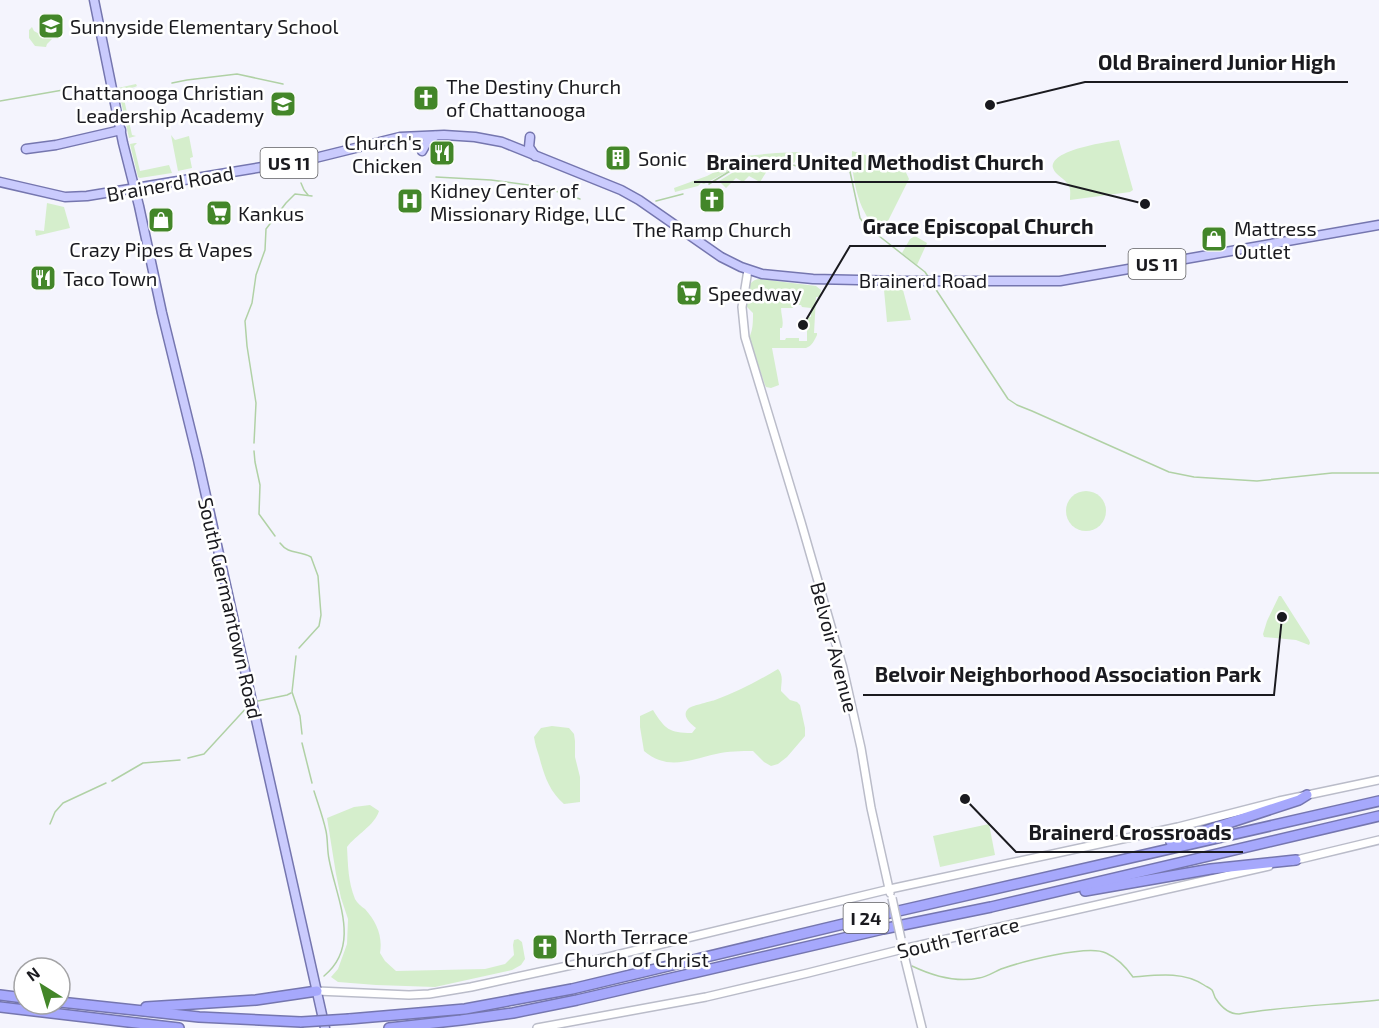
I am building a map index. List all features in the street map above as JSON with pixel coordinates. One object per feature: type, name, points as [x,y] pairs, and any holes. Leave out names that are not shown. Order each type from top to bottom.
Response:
[{"type":"highway","points":[[1115,861],[1299,800],[1307,795]]},
{"type":"highway","name":"I 24","points":[[72,1003],[199,1017],[301,1022],[465,1009],[572,989],[881,915],[1379,801]]},
{"type":"highway","name":"I 24","points":[[389,1028],[523,1010],[599,994],[883,929],[991,907],[1379,816]]},
{"type":"highway","points":[[991,907],[1211,869],[1296,860]]},
{"type":"highway","points":[[123,1008],[256,1000],[317,991]]},
{"type":"highway","points":[[0,1007],[179,1028]]},
{"type":"main road","name":"South Germantown Road","points":[[94,0],[134,189],[198,460],[325,1028]]},
{"type":"main road","points":[[26,149],[56,145],[121,130]]},
{"type":"main road","points":[[422,151],[427,142],[436,135]]},
{"type":"main road","name":"Brainerd Road","points":[[0,182],[65,197],[87,196],[311,159],[400,137],[458,135],[484,138],[501,142],[628,193],[734,265],[769,275],[813,279],[1060,281],[1379,225]]},
{"type":"main road","points":[[530,137],[529,147],[535,156]]},
{"type":"street","name":"Belvoir Avenue","points":[[748,270],[742,307],[745,338],[843,668],[861,748],[871,808],[922,1028]]},
{"type":"street","points":[[317,991],[409,995],[471,987],[604,958],[890,889],[1178,828],[1279,801],[1379,780]]},
{"type":"street","name":"South Terrace","points":[[537,1028],[706,997],[903,949],[1379,840]]},
{"type":"green space","points":[[32,27],[41,35],[50,33],[52,39],[46,47],[35,46],[29,38],[29,30]]},
{"type":"green space","points":[[136,84],[135,87],[122,90],[132,135],[136,136],[129,138],[118,88]]},
{"type":"green space","points":[[171,135],[175,140],[189,136],[193,157],[190,158],[192,168],[178,171]]},
{"type":"green space","points":[[1119,140],[1133,190],[1070,200],[1069,186],[1054,170],[1054,162],[1060,156],[1080,148]]},
{"type":"green space","points":[[137,143],[134,146],[140,171],[169,165],[172,173],[138,177],[130,144]]},
{"type":"green space","points":[[852,151],[903,166],[909,179],[882,233],[874,226],[861,205],[852,166]]},
{"type":"green space","points":[[800,152],[794,163],[767,160],[746,163],[704,184],[675,192],[674,188],[707,176],[745,156]]},
{"type":"green space","points":[[772,163],[760,182],[749,176],[743,182],[736,178],[726,188],[719,181],[751,164]]},
{"type":"green space","points":[[47,203],[64,207],[70,228],[36,236],[35,230],[44,231]]},
{"type":"green space","points":[[915,236],[927,243],[917,265],[902,253],[910,239]]},
{"type":"green space","points":[[754,280],[816,286],[821,290],[820,297],[816,297],[814,333],[817,335],[811,345],[806,348],[772,348],[779,385],[771,388],[765,385],[749,338],[753,313],[746,306],[747,294]],"holes":[[[801,305],[811,308],[811,317],[807,317],[807,341],[799,341],[799,338],[780,340],[780,328],[783,323],[781,308]]]},
{"type":"green space","points":[[884,290],[903,290],[911,320],[887,322]]},
{"type":"green space","points":[[1086,491],[1094,492],[1100,497],[1105,503],[1105,519],[1100,525],[1094,530],[1086,531],[1078,530],[1072,525],[1067,519],[1066,511],[1067,503],[1072,497],[1078,492]]},
{"type":"green space","points":[[1279,596],[1309,640],[1309,645],[1296,640],[1264,637],[1267,621]]},
{"type":"green space","points":[[778,669],[782,677],[781,691],[790,700],[800,705],[805,736],[778,764],[771,766],[753,751],[725,752],[688,761],[670,762],[662,761],[644,751],[640,716],[653,710],[668,729],[692,733],[696,728],[688,720],[686,712],[689,708],[731,693]]},
{"type":"green space","points":[[552,726],[569,728],[574,734],[575,757],[580,777],[580,802],[564,804],[554,794],[545,776],[534,737],[541,728]]},
{"type":"green space","points":[[370,805],[379,811],[374,821],[347,847],[348,867],[355,899],[375,924],[379,935],[380,953],[385,961],[396,971],[485,969],[505,964],[514,955],[514,940],[518,939],[522,942],[525,959],[521,965],[512,970],[435,987],[338,982],[331,977],[338,969],[347,944],[348,919],[336,874],[327,818],[354,807]]},
{"type":"green space","points":[[989,824],[995,855],[940,867],[933,836]]},
{"type":"waterway","points":[[172,83],[237,74],[283,84]]},
{"type":"waterway","points":[[0,101],[63,90]]},
{"type":"waterway","points":[[709,184],[735,168],[752,161],[770,160],[797,166],[849,167],[860,218],[865,225],[925,272],[929,278]]},
{"type":"waterway","points":[[436,177],[491,180],[543,187],[580,199]]},
{"type":"waterway","points":[[301,183],[308,195]]},
{"type":"waterway","points":[[254,443],[256,403],[245,321],[252,303],[256,275],[265,250],[266,229],[295,194],[312,196]]},
{"type":"waterway","points":[[656,201],[683,194]]},
{"type":"waterway","points":[[933,285],[1008,399],[1169,472],[1194,477],[1257,481],[1332,473],[1379,473]]},
{"type":"waterway","points":[[254,451],[260,485],[259,514],[275,536]]},
{"type":"waterway","points":[[280,543],[291,551],[311,557],[318,576],[321,615],[319,626],[299,648]]},
{"type":"waterway","points":[[296,656],[292,692],[300,716],[302,734]]},
{"type":"waterway","points":[[258,701],[291,693]]},
{"type":"waterway","points":[[188,758],[204,754],[249,705]]},
{"type":"waterway","points":[[302,743],[312,783]]},
{"type":"waterway","points":[[112,781],[143,763],[180,760]]},
{"type":"waterway","points":[[50,824],[55,812],[63,803],[106,783]]},
{"type":"waterway","points":[[314,791],[326,831],[329,859],[341,905],[344,936],[342,950],[335,964],[324,976]]},
{"type":"waterway","points":[[912,966],[945,978],[962,980],[985,977],[1001,969],[1038,958],[1070,952],[1097,951],[1114,957],[1133,977],[1170,975],[1196,981],[1212,990],[1223,1008],[1235,1014],[1379,1000]]},
{"type":"place","name":"Sunnyside Elementary School","points":[[51,26]]},
{"type":"place","name":"The Destiny Church of Chattanooga","points":[[426,98]]},
{"type":"place","name":"Chattanooga Christian Leadership Academy","points":[[283,104]]},
{"type":"place","name":"Old Brainerd Junior High","points":[[990,105]]},
{"type":"place","name":"Church's Chicken","points":[[442,153]]},
{"type":"place","name":"Sonic","points":[[618,158]]},
{"type":"place","name":"The Ramp Church","points":[[712,200]]},
{"type":"place","name":"Kidney Center of Missionary Ridge, LLC","points":[[410,201]]},
{"type":"place","name":"Brainerd United Methodist Church","points":[[1145,204]]},
{"type":"place","name":"Kankus","points":[[219,213]]},
{"type":"place","name":"Crazy Pipes & Vapes","points":[[161,220]]},
{"type":"place","name":"Mattress Outlet","points":[[1214,239]]},
{"type":"place","name":"Taco Town","points":[[43,278]]},
{"type":"place","name":"Speedway","points":[[689,293]]},
{"type":"place","name":"Grace Episcopal Church","points":[[803,325]]},
{"type":"place","name":"Belvoir Neighborhood Association Park","points":[[1282,617]]},
{"type":"place","name":"Brainerd Crossroads","points":[[965,799]]},
{"type":"place","name":"North Terrace Church of Christ","points":[[545,947]]}]
